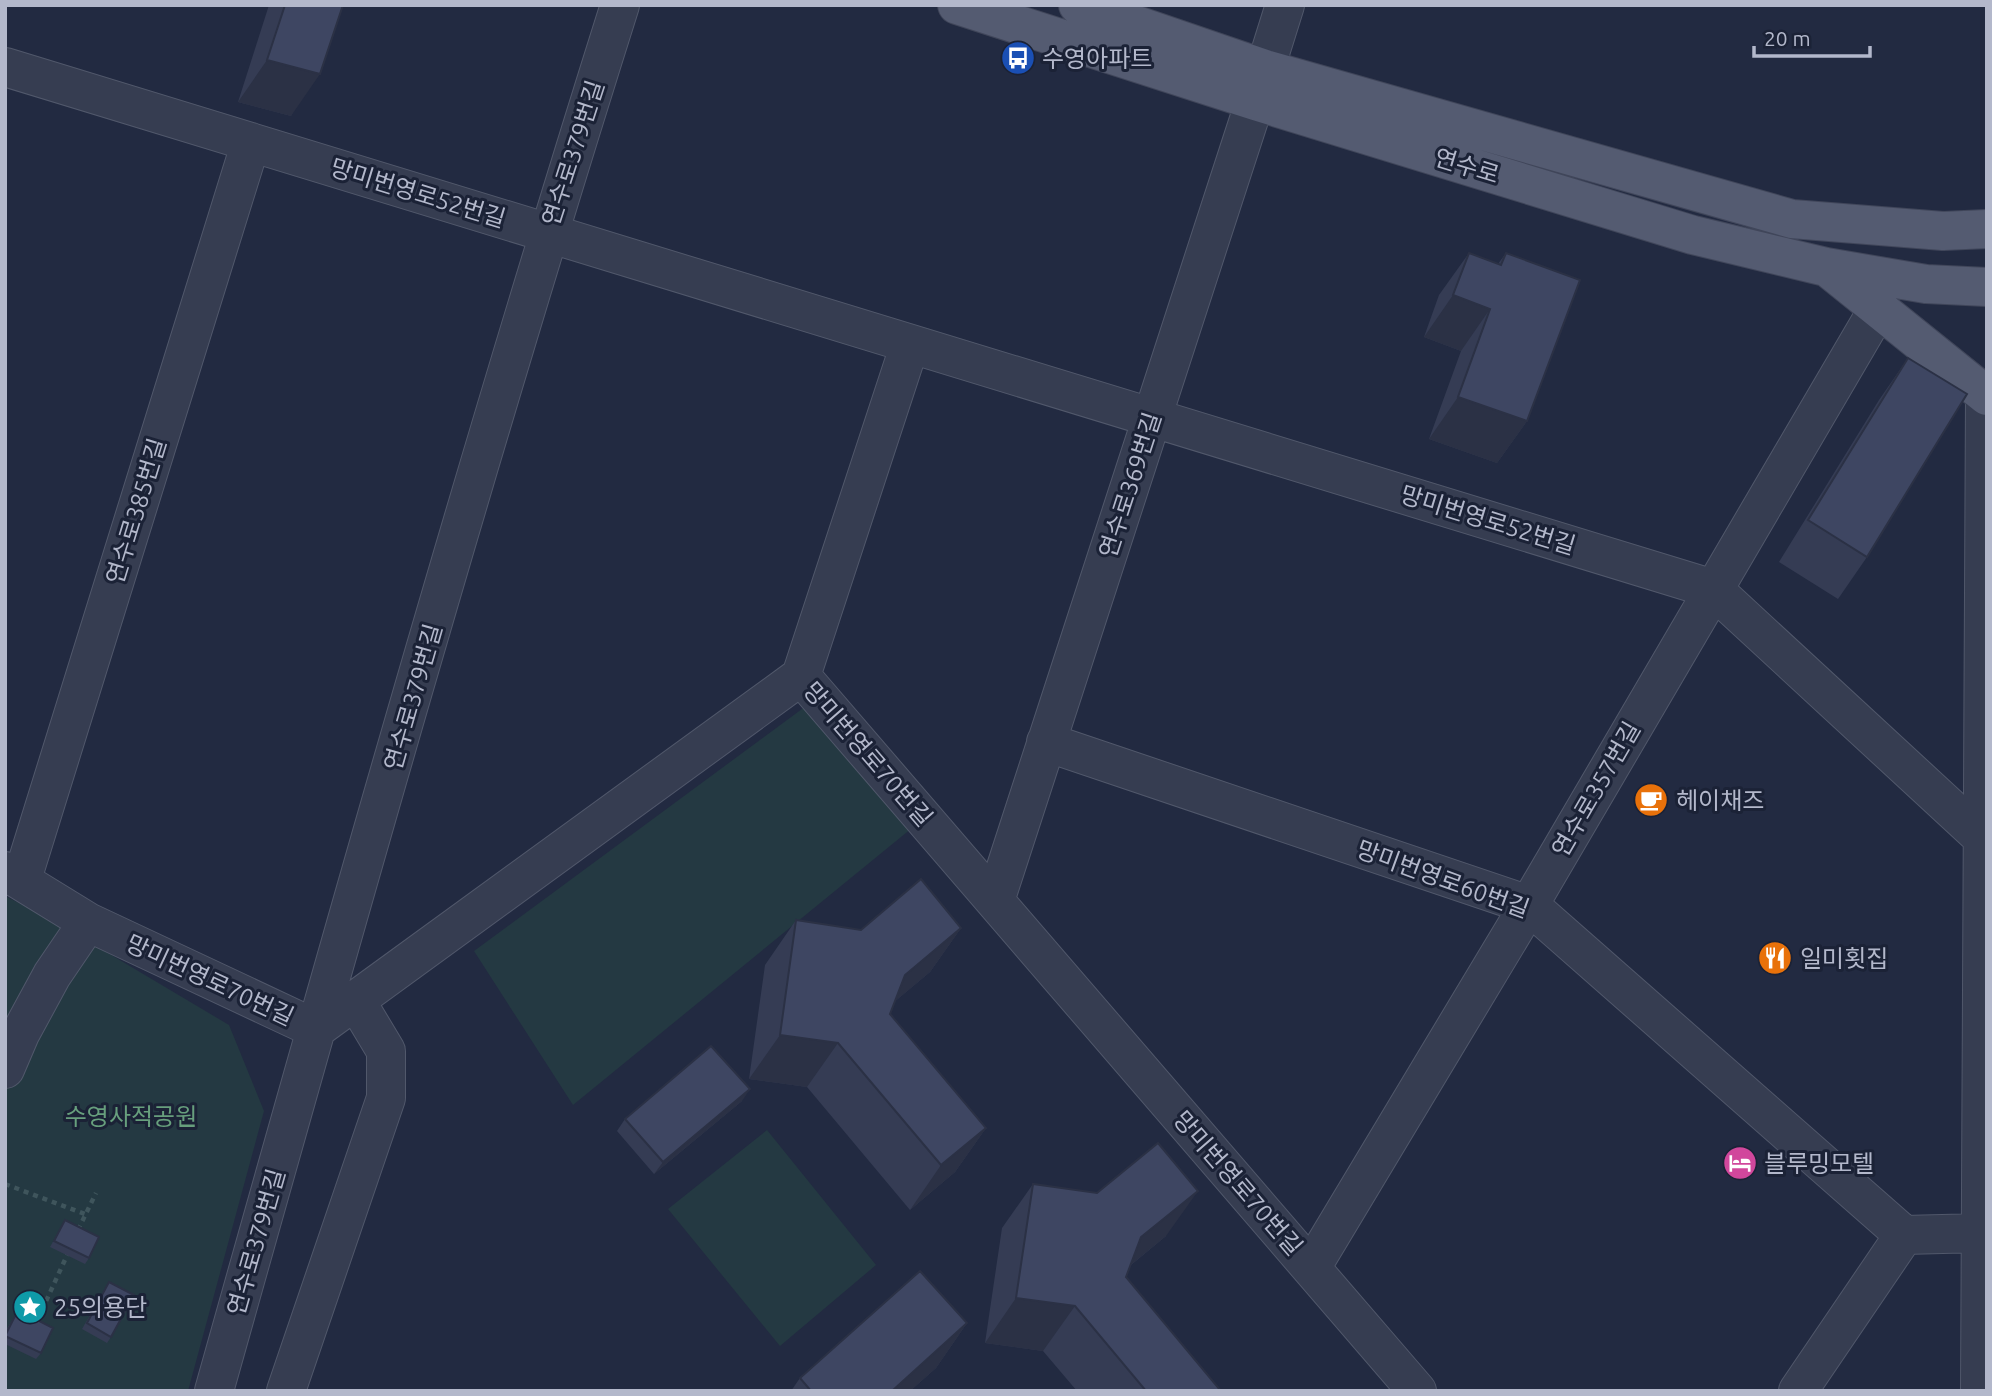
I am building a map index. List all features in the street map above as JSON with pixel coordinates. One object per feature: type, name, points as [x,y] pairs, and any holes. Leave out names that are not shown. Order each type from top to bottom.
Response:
[{"type":"main road","name":"연수로","points":[[957,5],[1260,85],[1792,219],[1942,231],[1987,229]]},
{"type":"main road","name":"연수로","points":[[1078,5],[1260,85],[1693,235],[1826,267],[1926,284],[1987,287]]},
{"type":"main road","points":[[1826,267],[1986,396]]},
{"type":"street","name":"연수로379번길","points":[[214,1391],[548,233],[620,5]]},
{"type":"street","name":"연수로369번길","points":[[995,901],[1285,5]]},
{"type":"street","name":"망미번영로52번길","points":[[5,67],[1713,589],[1985,841]]},
{"type":"street","name":"연수로385번길","points":[[13,875],[251,142]]},
{"type":"street","name":"연수로357번길","points":[[1311,1268],[1529,905],[1878,309]]},
{"type":"street","points":[[801,676],[911,344]]},
{"type":"street","points":[[1980,1391],[1984,1317],[1981,1233],[1986,396]]},
{"type":"street","name":"망미번영로70번길","points":[[13,875],[88,922],[316,1030],[801,676],[1417,1391]]},
{"type":"street","name":"망미번영로60번길","points":[[1046,742],[1529,905],[1904,1235]]},
{"type":"street","points":[[5,1069],[51,975],[88,922]]},
{"type":"street","points":[[286,1391],[386,1098],[386,1051],[356,1001]]},
{"type":"street","points":[[1797,1391],[1904,1235],[1981,1233]]},
{"type":"path","points":[[5,1184],[85,1214]]},
{"type":"path","points":[[75,1238],[96,1193]]},
{"type":"path","points":[[42,1310],[69,1250]]},
{"type":"green space","points":[[806,706],[912,828],[573,1105],[474,951]]},
{"type":"green space","name":"수영사적공원","points":[[5,896],[49,918],[229,1025],[264,1111],[188,1391],[5,1391]]},
{"type":"green space","points":[[767,1130],[876,1265],[780,1346],[668,1209]]},
{"type":"building","points":[[285,5],[343,5],[320,74],[267,60]]},
{"type":"building","points":[[1469,253],[1501,265],[1506,253],[1580,280],[1527,421],[1458,397],[1490,309],[1453,295]]},
{"type":"building","points":[[1908,358],[1967,394],[1867,557],[1808,520]]},
{"type":"building","points":[[921,879],[961,928],[905,975],[890,1014],[986,1128],[941,1165],[838,1043],[780,1035],[796,920],[861,930]]},
{"type":"building","points":[[711,1046],[750,1089],[663,1162],[625,1119]]},
{"type":"building","points":[[1158,1143],[1198,1191],[1141,1237],[1126,1277],[1221,1391],[1146,1391],[1075,1306],[1016,1298],[1033,1184],[1097,1193]]},
{"type":"building","points":[[65,1220],[99,1237],[89,1258],[54,1241]]},
{"type":"building","points":[[920,1271],[967,1323],[892,1391],[811,1391],[800,1378]]},
{"type":"building","points":[[109,1282],[134,1295],[111,1337],[87,1323]]},
{"type":"building","points":[[18,1310],[53,1328],[41,1353],[5,1336]]},
{"type":"place","name":"수영아파트","points":[[1018,58]]},
{"type":"place","name":"헤이채즈","points":[[1651,800]]},
{"type":"place","name":"일미횟집","points":[[1775,958]]},
{"type":"place","name":"블루밍모텔","points":[[1740,1163]]},
{"type":"place","name":"25의용단","points":[[30,1307]]}]
